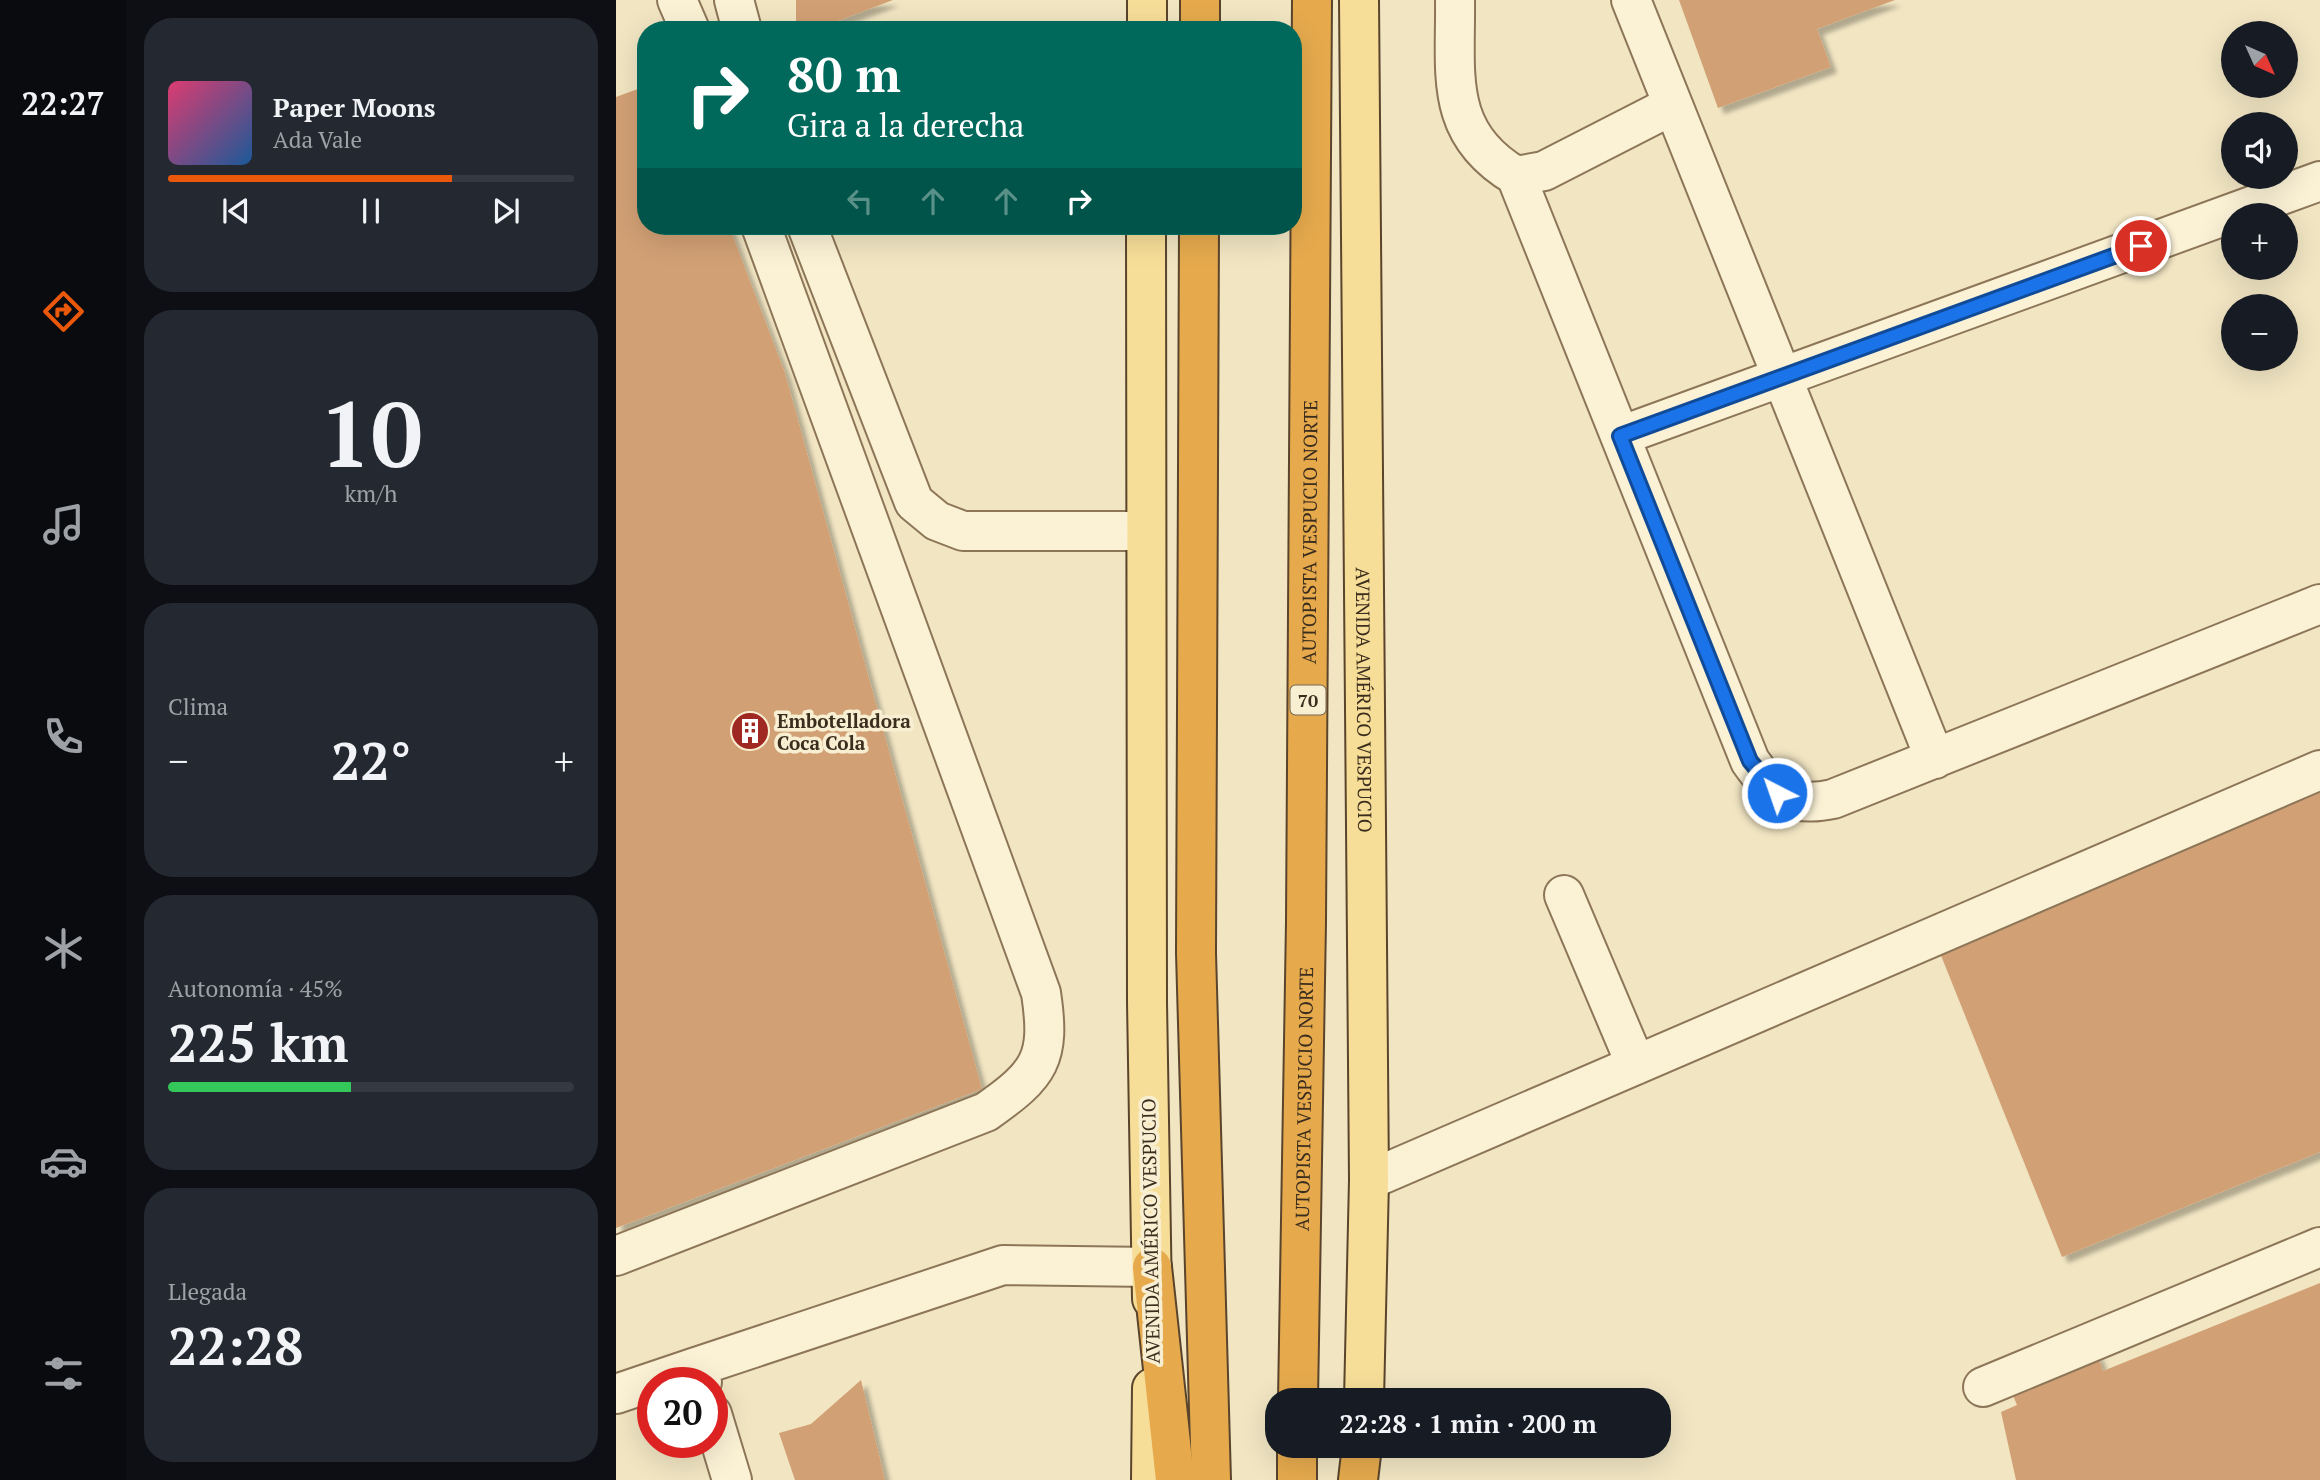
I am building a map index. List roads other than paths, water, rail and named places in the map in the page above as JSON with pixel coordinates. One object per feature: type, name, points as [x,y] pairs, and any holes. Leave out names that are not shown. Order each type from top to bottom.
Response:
[{"type":"highway","points":[[1200,0],[1200,21]]},
{"type":"highway","name":"AUTOPISTA VESPUCIO NORTE","points":[[1298,1388],[1307,908],[1312,0]]},
{"type":"highway","points":[[1199,235],[1197,979],[1211,1480]]},
{"type":"highway","points":[[1152,1267],[1175,1480]]},
{"type":"highway","points":[[1297,1458],[1297,1480]]},
{"type":"highway","points":[[1357,1480],[1361,1458]]},
{"type":"main road","points":[[1147,0],[1147,21]]},
{"type":"main road","name":"AVENIDA AMÉRICO VESPUCIO","points":[[1359,0],[1369,1180],[1364,1388]]},
{"type":"main road","name":"AVENIDA AMÉRICO VESPUCIO","points":[[1146,235],[1151,1480]]},
{"type":"main road","points":[[1363,1458],[1364,1480]]},
{"type":"lane","points":[[677,0],[686,21]]},
{"type":"lane","points":[[734,0],[740,21]]},
{"type":"lane","points":[[1455,0],[1456,91],[1461,114],[1475,143],[1493,162],[1516,176],[1750,761],[1764,781],[1777,793],[1812,803],[1833,799],[2320,604]]},
{"type":"lane","points":[[1631,0],[1935,759]]},
{"type":"lane","points":[[1516,176],[1544,171],[1673,105]]},
{"type":"lane","points":[[1620,436],[2320,181]]},
{"type":"lane","points":[[616,1256],[986,1112],[1021,1088],[1040,1063],[1046,1028],[1041,993],[764,235]]},
{"type":"lane","points":[[811,235],[915,502],[937,521],[963,531],[1146,531]]},
{"type":"lane","points":[[1369,1180],[2320,770]]},
{"type":"lane","points":[[1564,895],[1636,1065]]},
{"type":"lane","points":[[1983,1387],[2320,1247]]},
{"type":"lane","points":[[721,1367],[1003,1265],[1152,1267]]},
{"type":"lane","points":[[616,1394],[637,1389]]},
{"type":"lane","points":[[725,1458],[732,1480]]},
{"type":"place","name":"Embotelladora Coca Cola","points":[[750,731]]}]
